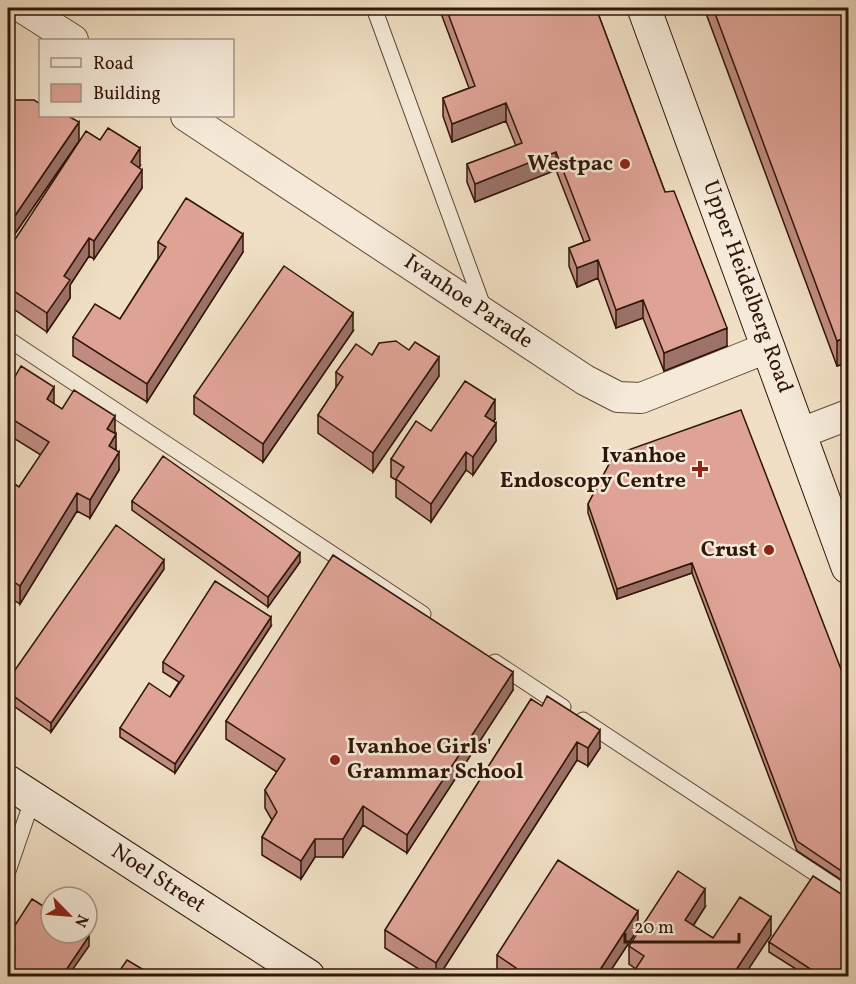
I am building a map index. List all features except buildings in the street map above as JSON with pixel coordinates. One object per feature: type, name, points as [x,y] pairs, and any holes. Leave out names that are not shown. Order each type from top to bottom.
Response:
[{"type":"main road","name":"Upper Heidelberg Road","points":[[644,8],[849,567]]},
{"type":"main road","name":"Noel Street","points":[[20,790],[308,976]]},
{"type":"street","points":[[23,8],[71,39]]},
{"type":"street","name":"Ivanhoe Parade","points":[[188,117],[585,380],[618,397],[640,398],[769,347]]},
{"type":"street","points":[[801,433],[849,415]]},
{"type":"lane","points":[[374,8],[485,314]]},
{"type":"lane","points":[[8,339],[439,625]]},
{"type":"lane","points":[[479,651],[849,895]]},
{"type":"lane","points":[[8,871],[20,790]]},
{"type":"place","name":"Westpac","points":[[625,164]]},
{"type":"place","name":"Ivanhoe Endoscopy Centre","points":[[700,469]]},
{"type":"place","name":"Crust","points":[[769,550]]},
{"type":"place","name":"Ivanhoe Girls' Grammar School","points":[[335,760]]}]
